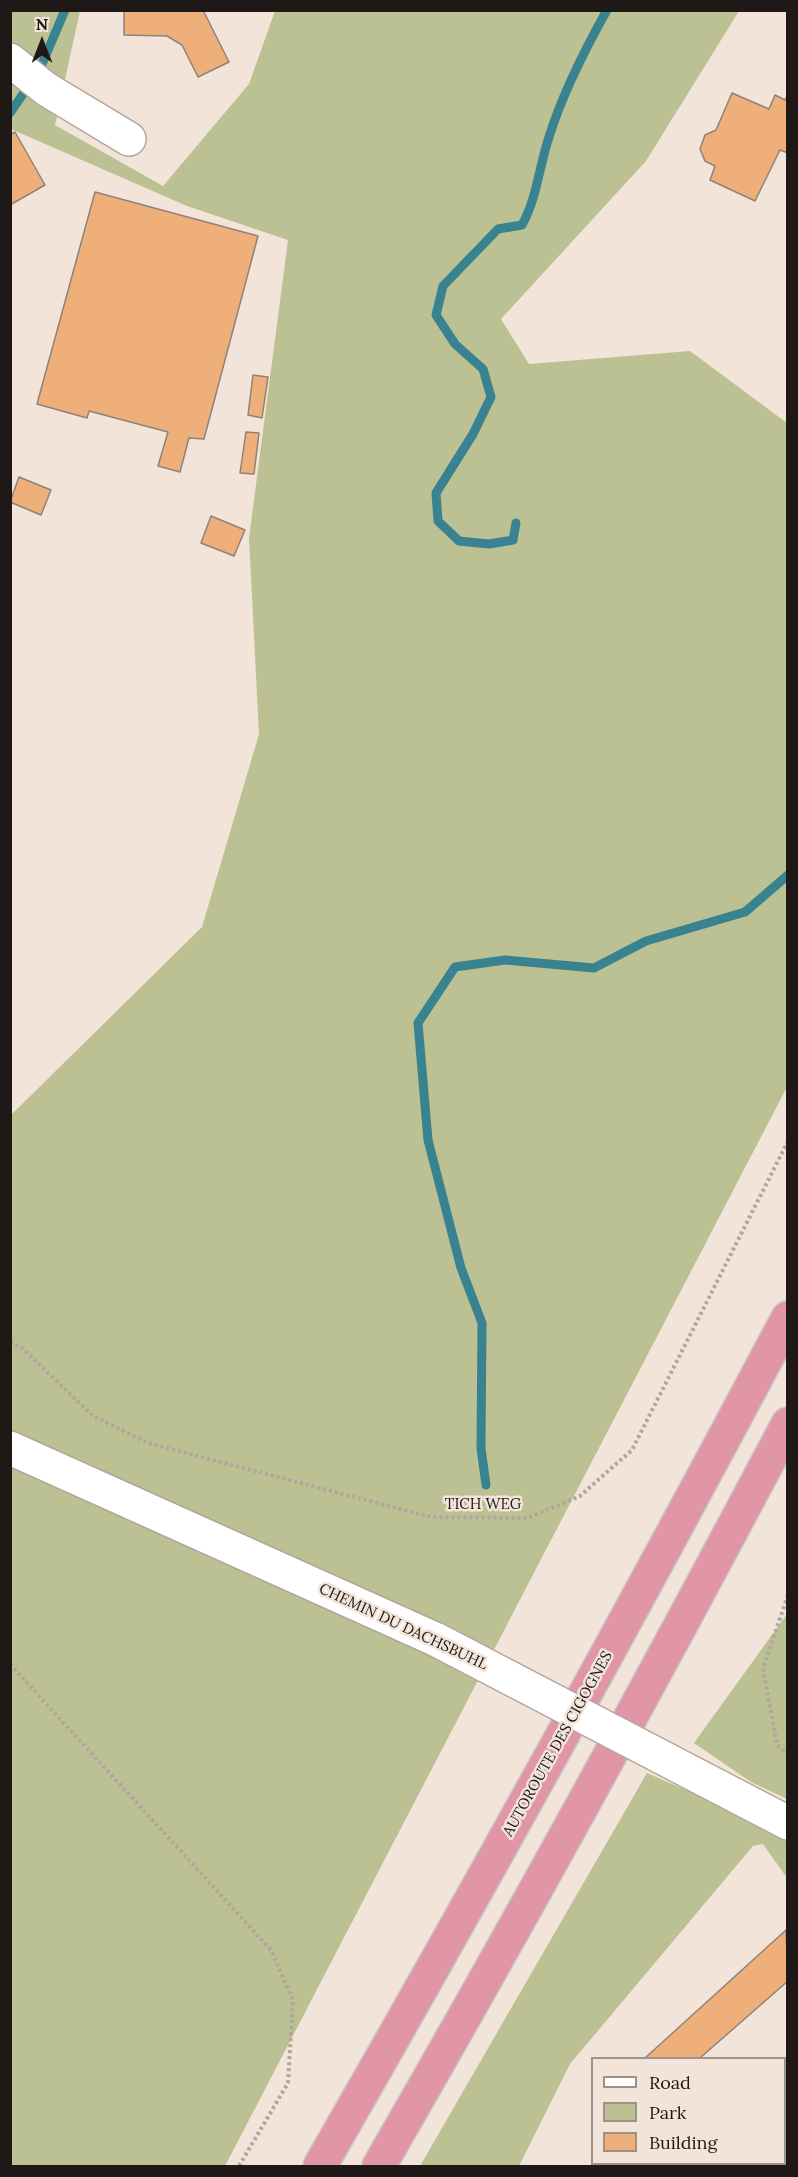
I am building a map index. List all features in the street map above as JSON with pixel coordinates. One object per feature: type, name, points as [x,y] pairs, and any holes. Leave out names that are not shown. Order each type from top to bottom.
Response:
[{"type":"highway","name":"AUTOROUTE DES CIGOGNES","points":[[321,2166],[435,1967],[651,1576],[788,1318]]},
{"type":"highway","points":[[379,2166],[485,1981],[702,1586],[788,1424]]},
{"type":"street","points":[[28,75],[129,139]]},
{"type":"street","name":"CHEMIN DU DACHSBUHL","points":[[10,1448],[437,1640],[788,1823]]},
{"type":"path","name":"TICH WEG","points":[[10,1342],[22,1348],[93,1416],[148,1443],[431,1517],[528,1518],[580,1496],[633,1450],[788,1142]]},
{"type":"path","points":[[788,1595],[763,1668],[777,1745],[788,1754]]},
{"type":"path","points":[[10,1664],[271,1950],[293,2000],[288,2083],[239,2166]]},
{"type":"green space","points":[[11,11],[80,11],[55,125],[163,186],[249,84],[275,11],[739,11],[646,161],[501,319],[529,364],[690,351],[787,423],[787,1087],[225,2166],[11,2166],[10,1116],[202,927],[259,734],[249,538],[288,240],[187,206],[11,129]]},
{"type":"green space","points":[[787,1614],[788,1799],[751,1782],[694,1743]]},
{"type":"green space","points":[[647,1773],[787,1834],[787,1878],[763,1844],[753,1846],[570,2064],[519,2166],[420,2166]]},
{"type":"building","points":[[124,10],[203,10],[229,62],[198,77],[182,45],[167,36],[124,35]]},
{"type":"building","points":[[732,93],[769,109],[775,95],[785,100],[788,94],[788,153],[780,150],[755,201],[710,180],[715,166],[705,161],[700,149],[705,135],[716,130]]},
{"type":"building","points":[[15,132],[45,185],[10,205],[10,135]]},
{"type":"building","points":[[95,192],[258,236],[204,439],[189,438],[180,472],[158,466],[168,432],[89,411],[87,418],[37,404]]},
{"type":"building","points":[[253,375],[268,377],[262,418],[248,415]]},
{"type":"building","points":[[246,432],[259,433],[254,474],[240,473]]},
{"type":"building","points":[[19,477],[51,490],[41,515],[10,502]]},
{"type":"building","points":[[211,516],[245,530],[234,556],[201,543]]},
{"type":"building","points":[[786,1930],[788,1981],[701,2057],[646,2057]]},
{"type":"building","points":[[645,2165],[693,2165],[691,2166],[643,2166]]},
{"type":"waterway","points":[[10,113],[40,69],[65,10]]},
{"type":"waterway","points":[[516,523],[513,540],[489,544],[459,541],[438,521],[436,493],[473,434],[491,397],[483,369],[455,344],[436,315],[443,286],[498,229],[522,225],[531,204],[546,148],[567,88],[607,10]]},
{"type":"waterway","points":[[486,1485],[481,1448],[482,1323],[461,1268],[428,1140],[418,1023],[455,967],[505,960],[594,968],[646,941],[745,912],[788,875]]}]
